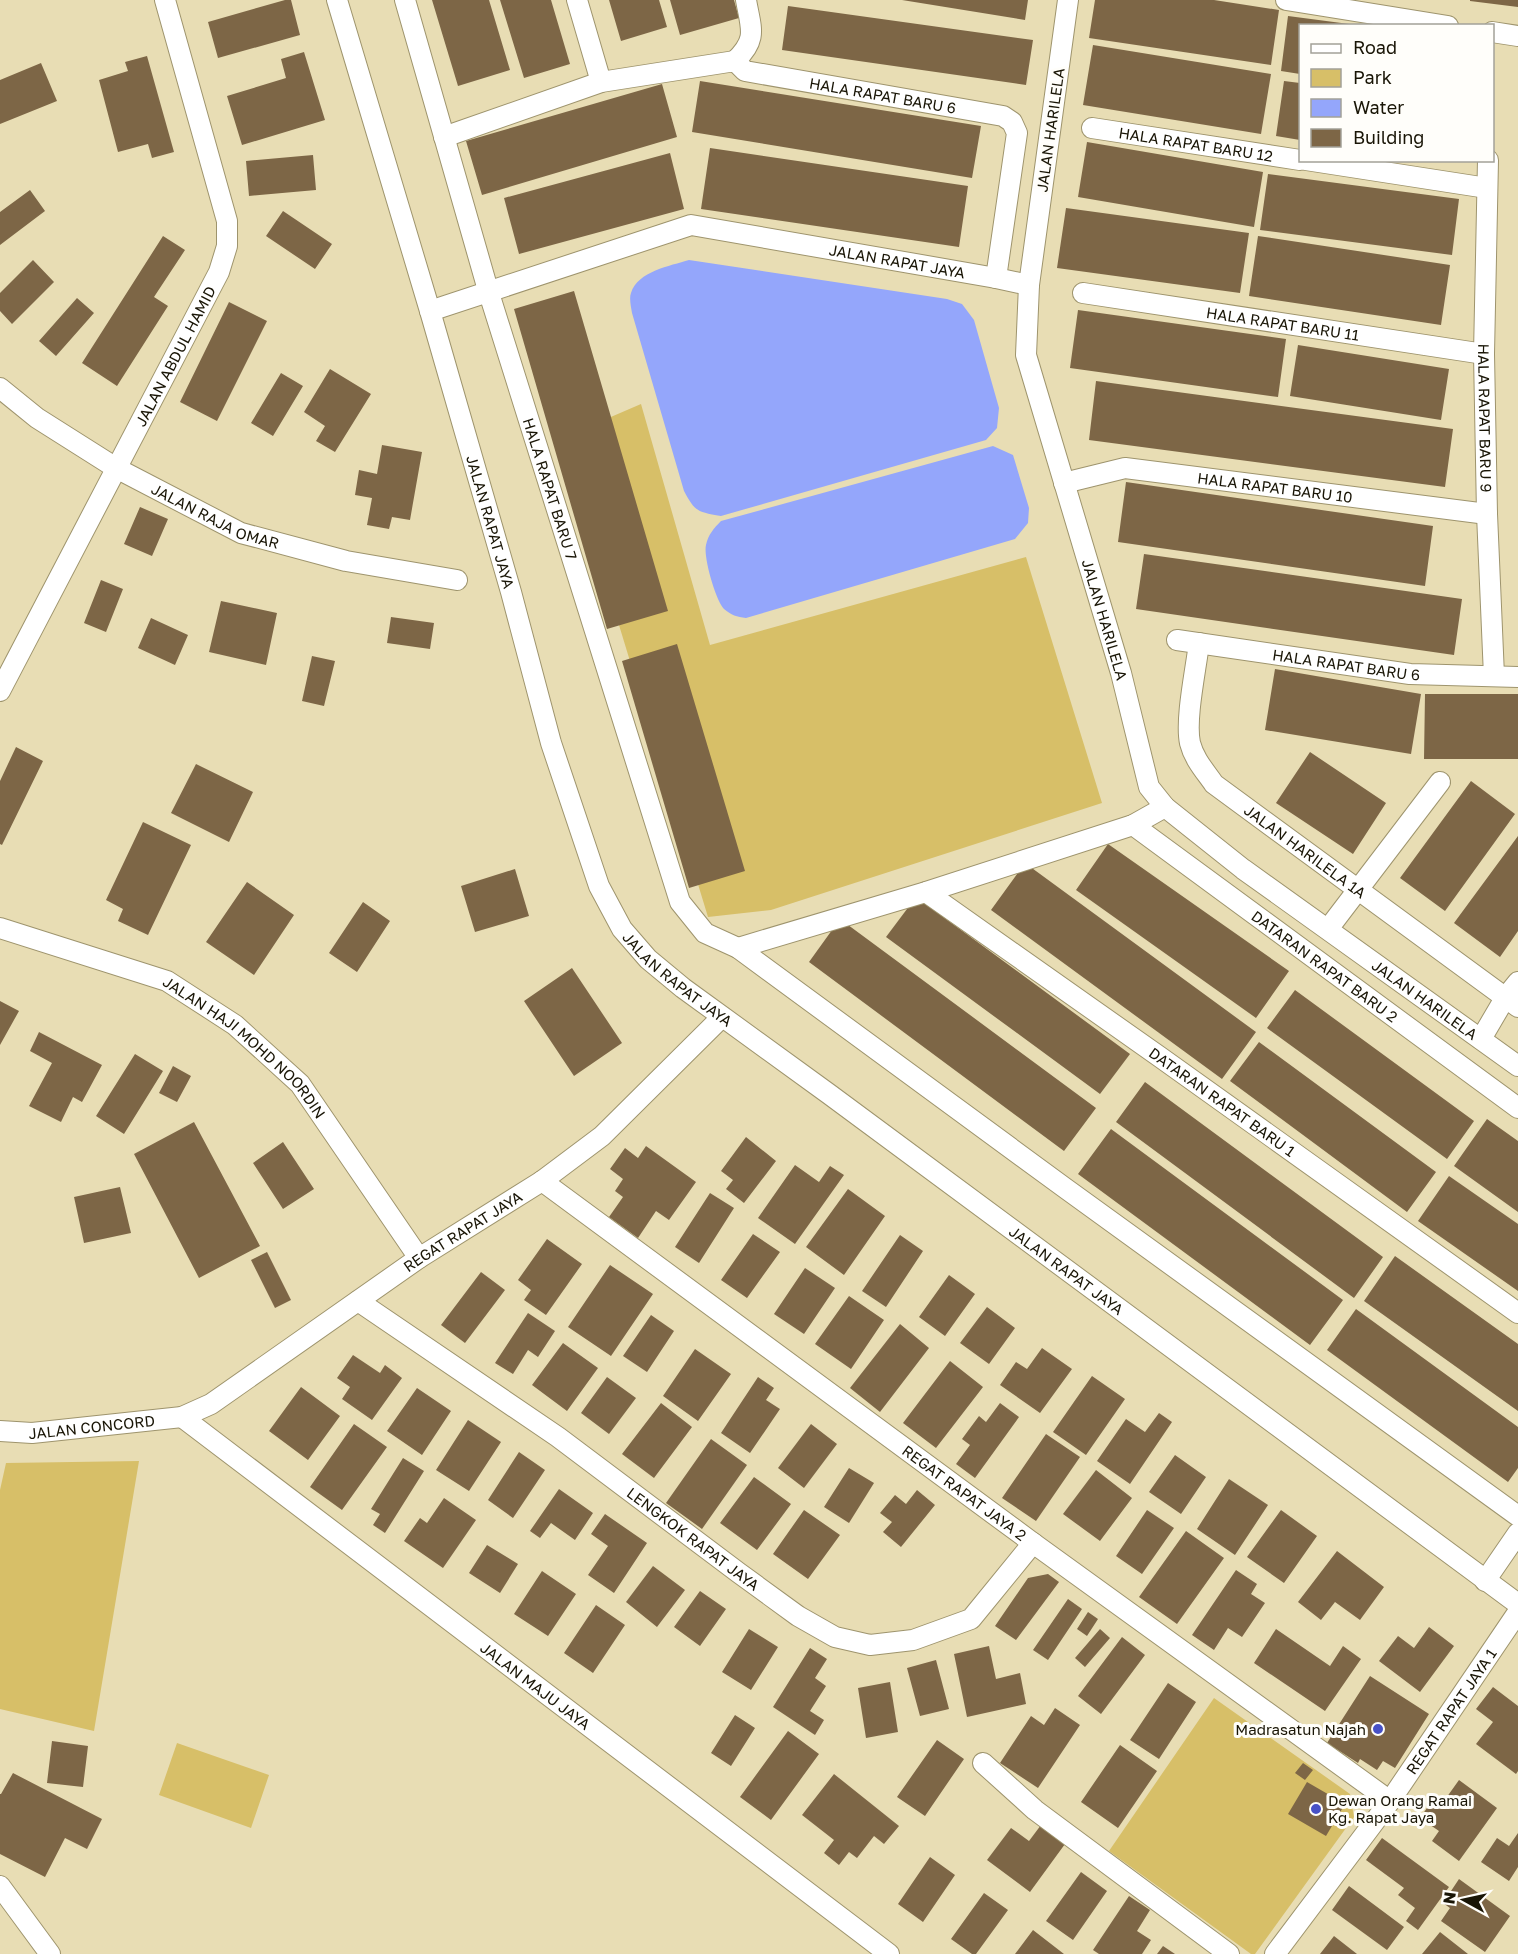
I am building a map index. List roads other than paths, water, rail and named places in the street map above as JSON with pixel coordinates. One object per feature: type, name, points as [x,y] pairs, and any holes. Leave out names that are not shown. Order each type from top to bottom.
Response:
[{"type":"street","name":"JALAN ABDUL HAMID","points":[[0,691],[219,272],[227,246],[227,221],[165,0]]},
{"type":"street","name":"JALAN RAPAT JAYA","points":[[337,0],[511,592],[551,743],[599,886],[622,929],[648,959],[683,988],[1518,1604]]},
{"type":"street","name":"HALA RAPAT BARU 7","points":[[405,0],[488,290],[680,902],[705,933],[738,948]]},
{"type":"street","points":[[577,0],[601,82]]},
{"type":"street","points":[[444,137],[601,82],[735,61],[748,48],[752,34],[746,0]]},
{"type":"street","name":"JALAN HARILELA","points":[[1068,0],[1029,285],[1026,356],[1122,672],[1149,787],[1165,807],[1243,868],[1518,1066]]},
{"type":"street","points":[[1286,0],[1436,24]]},
{"type":"street","points":[[1494,32],[1518,36]]},
{"type":"street","name":"HALA RAPAT BARU 6","points":[[735,61],[745,71],[1003,116],[1012,122],[1017,133],[996,278]]},
{"type":"street","name":"HALA RAPAT BARU 12","points":[[1092,128],[1299,160]]},
{"type":"street","points":[[1318,162],[1487,189]]},
{"type":"street","name":"HALA RAPAT BARU 9","points":[[1488,162],[1484,354],[1487,514],[1494,676]]},
{"type":"street","name":"JALAN RAPAT JAYA","points":[[430,311],[691,225],[1029,285]]},
{"type":"street","name":"HALA RAPAT BARU 11","points":[[1083,293],[1484,354]]},
{"type":"street","name":"JALAN RAJA OMAR","points":[[0,388],[37,418],[116,468],[241,533],[346,561],[457,580]]},
{"type":"street","name":"HALA RAPAT BARU 10","points":[[1064,483],[1125,468],[1487,514]]},
{"type":"street","name":"HALA RAPAT BARU 6","points":[[1176,640],[1410,674],[1518,677]]},
{"type":"street","name":"JALAN HARILELA 1A","points":[[1199,643],[1190,711],[1190,742],[1197,760],[1214,784],[1512,1002]]},
{"type":"street","points":[[1328,929],[1440,782]]},
{"type":"street","points":[[738,948],[926,892],[1133,825],[1165,807]]},
{"type":"street","name":"DATARAN RAPAT BARU 2","points":[[1133,825],[1518,1108]]},
{"type":"street","name":"DATARAN RAPAT BARU 1","points":[[926,892],[1160,1056],[1518,1313]]},
{"type":"street","name":"JALAN HAJI MOHD NOORDIN","points":[[0,928],[167,981],[235,1025],[300,1084],[419,1258]]},
{"type":"street","points":[[738,948],[1518,1516]]},
{"type":"street","points":[[1481,1039],[1512,1002],[1518,982]]},
{"type":"street","name":"REGAT RAPAT JAYA","points":[[182,1418],[211,1404],[419,1258],[542,1182],[602,1136],[722,1017]]},
{"type":"street","name":"REGAT RAPAT JAYA 2","points":[[542,1182],[1033,1543],[1390,1801]]},
{"type":"street","name":"LENGKOK RAPAT JAYA","points":[[358,1301],[558,1437],[798,1616],[835,1637],[870,1645],[892,1643],[913,1640],[971,1619],[1033,1543]]},
{"type":"street","name":"JALAN CONCORD","points":[[0,1431],[32,1433],[182,1418]]},
{"type":"street","name":"JALAN MAJU JAYA","points":[[182,1418],[889,1954]]},
{"type":"street","points":[[1485,1581],[1518,1533]]},
{"type":"street","name":"REGAT RAPAT JAYA 1","points":[[1275,1954],[1390,1801],[1518,1612]]},
{"type":"street","points":[[982,1763],[1035,1810],[1229,1954]]},
{"type":"street","points":[[0,1886],[50,1954]]},
{"type":"water","points":[[689,260],[947,299],[962,304],[974,320],[999,408],[997,428],[986,440],[721,516],[698,510],[684,491],[630,300],[635,286],[647,274]]},
{"type":"water","points":[[993,446],[1013,455],[1029,508],[1028,523],[1015,539],[746,618],[724,609],[717,597],[706,559],[706,551],[710,535],[721,521]]},
{"type":"place","name":"Madrasatun Najah","points":[[1378,1729]]},
{"type":"place","name":"Dewan Orang Ramai Kg. Rapat Jaya","points":[[1316,1809]]}]
